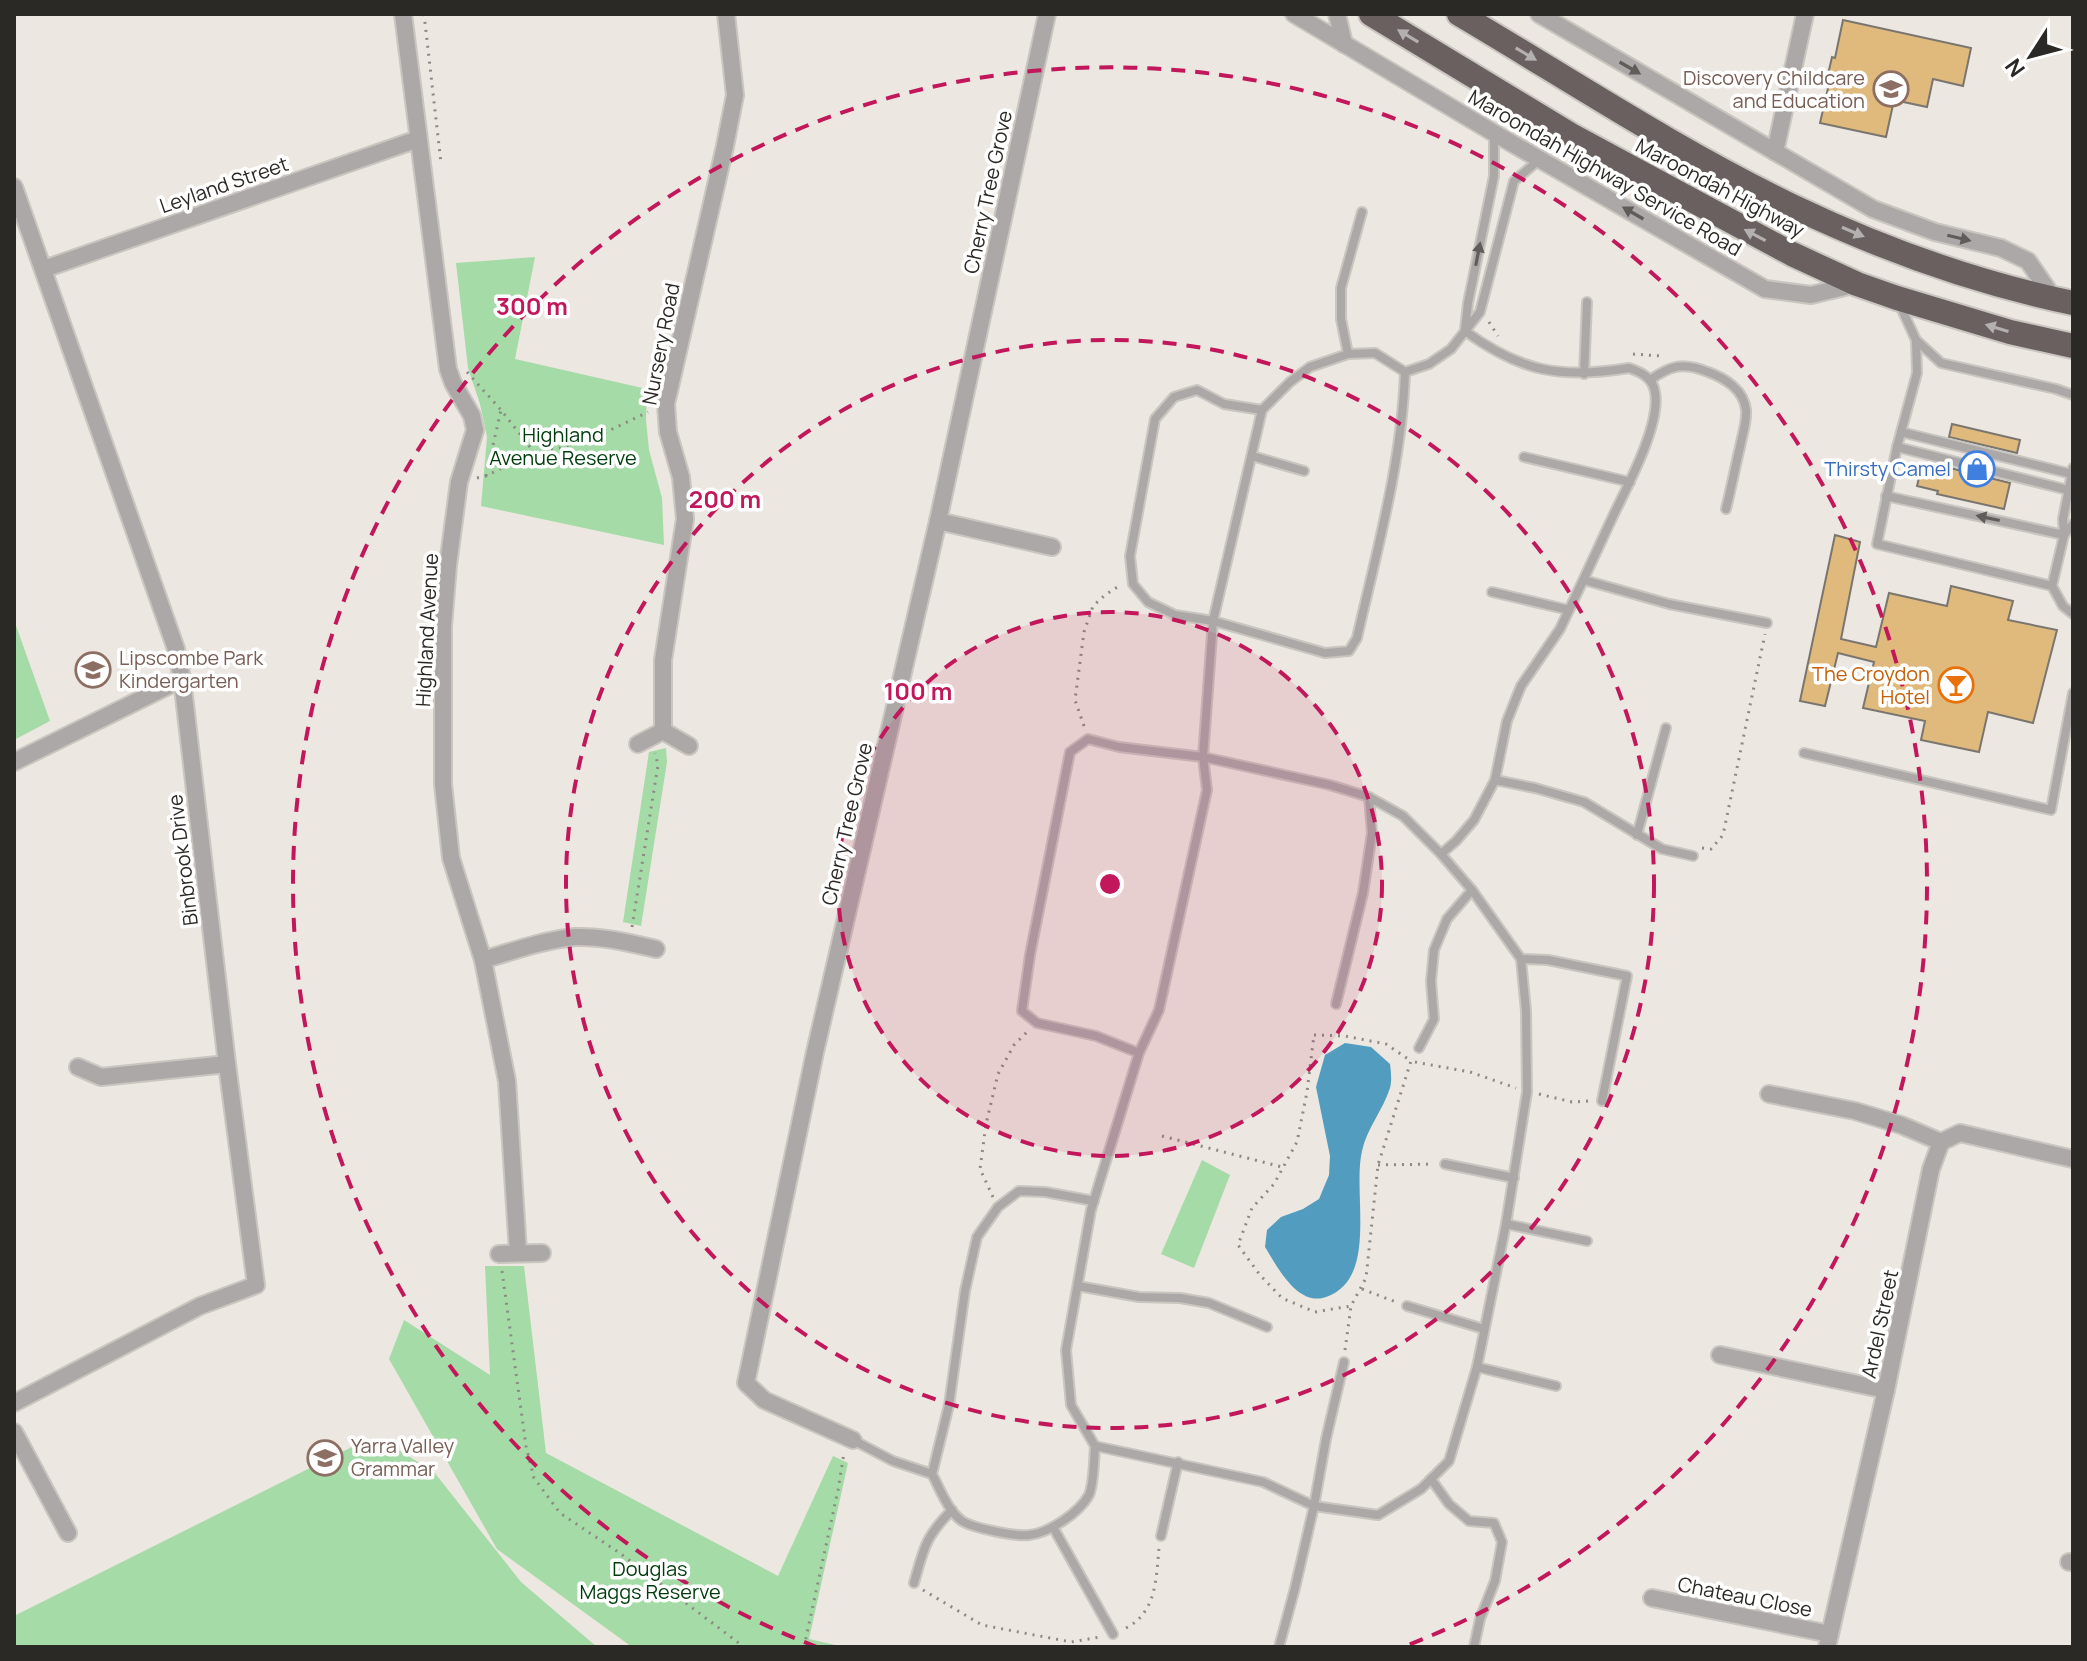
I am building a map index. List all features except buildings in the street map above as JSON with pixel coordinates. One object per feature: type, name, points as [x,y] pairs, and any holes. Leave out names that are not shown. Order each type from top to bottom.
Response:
[{"type":"highway","name":"Maroondah Highway","points":[[1371,14],[1584,142],[1792,254],[1857,284],[1897,298],[2010,332],[2073,346]]},
{"type":"highway","name":"Maroondah Highway","points":[[1459,14],[1693,154],[1792,206],[1910,256],[1990,282],[2064,301]]},
{"type":"highway","points":[[1438,53],[1459,14]]},
{"type":"street","name":"Highland Avenue","points":[[403,14],[448,369],[472,416],[475,430],[459,482],[448,565],[443,626],[443,784],[451,858],[483,960],[507,1081],[518,1252]]},
{"type":"street","name":"Nursery Road","points":[[650,738],[685,519],[681,477],[668,432],[666,404],[735,95],[726,14]]},
{"type":"street","name":"Cherry Tree Grove","points":[[850,1439],[764,1400],[746,1383],[815,1052],[938,521],[1047,14]]},
{"type":"street","name":"Maroondah Highway Service Road","points":[[1294,14],[1765,289],[1811,295],[1857,284]]},
{"type":"street","points":[[1337,14],[1344,44]]},
{"type":"street","points":[[1539,14],[1873,209],[1935,232],[2001,248],[2028,261],[2064,301]]},
{"type":"street","points":[[1775,152],[1805,14]]},
{"type":"street","name":"Leyland Street","points":[[44,269],[418,139]]},
{"type":"street","name":"Binbrook Drive","points":[[14,187],[176,649],[256,1285],[200,1306],[14,1403]]},
{"type":"street","points":[[938,521],[1052,547]]},
{"type":"street","points":[[14,762],[182,679]]},
{"type":"street","points":[[650,738],[689,746]]},
{"type":"street","points":[[483,960],[533,945],[576,937],[656,949]]},
{"type":"street","points":[[78,1067],[101,1077],[227,1064]]},
{"type":"street","points":[[1769,1094],[1855,1111],[1901,1125],[1941,1142],[1960,1133],[2073,1159]]},
{"type":"street","name":"Ardel Street","points":[[1828,1640],[1886,1390],[1931,1169],[1941,1142]]},
{"type":"street","points":[[499,1254],[542,1253]]},
{"type":"street","points":[[1720,1355],[1886,1390]]},
{"type":"street","points":[[14,1432],[68,1533]]},
{"type":"street","name":"Chateau Close","points":[[1652,1598],[1828,1640]]},
{"type":"lane","points":[[1465,331],[1494,176],[1494,133]]},
{"type":"lane","points":[[1405,372],[1440,358],[1480,312],[1514,181],[1539,159]]},
{"type":"lane","points":[[1348,354],[1341,319],[1341,288],[1362,212]]},
{"type":"lane","points":[[1897,298],[1916,340],[1917,373],[1897,447],[1877,544],[2052,586]]},
{"type":"lane","points":[[1584,374],[1587,302]]},
{"type":"lane","points":[[1441,854],[1474,820],[1495,780],[1507,721],[1521,686],[1560,629],[1630,482],[1641,458],[1656,393],[1650,380],[1629,368],[1584,374],[1540,369],[1516,362],[1465,331]]},
{"type":"lane","points":[[1916,340],[1941,363],[2073,395]]},
{"type":"lane","points":[[850,1439],[893,1461],[932,1474],[952,1510],[963,1522],[990,1530],[1029,1535],[1053,1527],[1077,1511],[1090,1494],[1095,1446],[1071,1405],[1066,1350],[1094,1201],[1139,1053],[1159,1010],[1207,790],[1203,757],[1213,621],[1262,410],[1310,367],[1348,354],[1375,353],[1405,372]]},
{"type":"lane","points":[[1650,380],[1665,369],[1689,366],[1729,381],[1740,395],[1746,409],[1744,426],[1726,509]]},
{"type":"lane","points":[[1262,410],[1224,404],[1197,390],[1174,397],[1155,419],[1130,556],[1133,584],[1148,602],[1175,615],[1213,621],[1325,653],[1349,651],[1357,638],[1394,476],[1405,372]]},
{"type":"lane","points":[[1901,432],[2072,471],[2063,519],[2064,535],[2052,586],[2063,606],[2073,614]]},
{"type":"lane","points":[[1897,447],[2068,490]]},
{"type":"lane","points":[[1252,456],[1304,471]]},
{"type":"lane","points":[[1524,457],[1630,482]]},
{"type":"lane","points":[[1886,496],[2064,535]]},
{"type":"lane","points":[[2064,535],[2073,524]]},
{"type":"lane","points":[[1584,580],[1669,604],[1767,623]]},
{"type":"lane","points":[[1492,592],[1569,610]]},
{"type":"lane","points":[[1804,753],[2051,810],[2073,693]]},
{"type":"lane","points":[[1637,835],[1666,728]]},
{"type":"lane","points":[[1095,1446],[1263,1482],[1314,1506],[1378,1515],[1421,1489],[1449,1461],[1477,1367],[1506,1224],[1527,1092],[1526,1011],[1521,959],[1472,890],[1441,854],[1403,816],[1369,797],[1330,785],[1203,757],[1119,747],[1088,739],[1070,752],[1022,1011],[1037,1023],[1096,1036],[1139,1053]]},
{"type":"lane","points":[[1495,780],[1584,802],[1662,849],[1693,856]]},
{"type":"lane","points":[[1336,1004],[1363,893],[1372,833],[1369,797]]},
{"type":"lane","points":[[1419,1048],[1434,1019],[1431,981],[1434,950],[1447,919],[1472,890]]},
{"type":"lane","points":[[1521,959],[1548,960],[1627,976],[1602,1101]]},
{"type":"lane","points":[[1445,1164],[1514,1178]]},
{"type":"lane","points":[[932,1474],[949,1405],[965,1291],[977,1237],[998,1207],[1019,1191],[1045,1192],[1094,1201]]},
{"type":"lane","points":[[1506,1224],[1587,1241]]},
{"type":"lane","points":[[1078,1286],[1139,1297],[1180,1298],[1209,1303],[1267,1327]]},
{"type":"lane","points":[[1407,1306],[1484,1329]]},
{"type":"lane","points":[[1279,1647],[1314,1506],[1344,1362]]},
{"type":"lane","points":[[1477,1367],[1556,1386]]},
{"type":"lane","points":[[1161,1536],[1178,1462]]},
{"type":"lane","points":[[1431,1479],[1449,1504],[1469,1521],[1494,1523],[1502,1542],[1495,1581],[1480,1619],[1474,1647]]},
{"type":"lane","points":[[914,1583],[924,1545],[934,1527],[952,1510]]},
{"type":"lane","points":[[1053,1527],[1113,1634]]},
{"type":"path","points":[[424,14],[442,168]]},
{"type":"path","points":[[465,369],[534,452]]},
{"type":"path","points":[[459,482],[486,476],[534,452],[560,448],[600,435],[666,404]]},
{"type":"path","points":[[486,476],[501,410]]},
{"type":"path","points":[[1088,739],[1075,700],[1084,632],[1093,606],[1132,577]]},
{"type":"path","points":[[1693,856],[1698,848],[1711,849],[1723,835],[1767,623]]},
{"type":"path","points":[[629,943],[658,765],[650,738]]},
{"type":"path","points":[[998,1207],[980,1169],[986,1124],[998,1074],[1014,1045],[1037,1023]]},
{"type":"path","points":[[1351,1306],[1315,1312],[1282,1298],[1238,1245],[1252,1208],[1274,1184],[1297,1142],[1314,1035],[1345,1036],[1386,1044],[1411,1061],[1470,1072],[1527,1092],[1572,1102],[1602,1101]]},
{"type":"path","points":[[1344,1362],[1351,1306],[1366,1278],[1378,1165],[1411,1061]]},
{"type":"path","points":[[1162,1136],[1283,1167]]},
{"type":"path","points":[[1378,1165],[1445,1164]]},
{"type":"path","points":[[499,1254],[526,1446],[534,1478],[560,1513],[621,1554],[744,1647]]},
{"type":"path","points":[[1360,1288],[1407,1306]]},
{"type":"path","points":[[804,1647],[850,1439]]},
{"type":"path","points":[[914,1583],[982,1625],[1071,1642],[1113,1634],[1135,1623],[1154,1597],[1161,1536]]},
{"type":"green space","name":"Highland Avenue Reserve","points":[[535,257],[515,359],[647,389],[649,450],[662,498],[664,545],[481,506],[487,437],[468,368],[456,263]]},
{"type":"green space","points":[[14,620],[50,721],[14,740]]},
{"type":"green space","points":[[666,748],[667,762],[641,926],[623,922],[649,752]]},
{"type":"green space","points":[[1202,1160],[1230,1175],[1194,1268],[1161,1254]]},
{"type":"green space","name":"Douglas Maggs Reserve","points":[[485,1266],[524,1266],[546,1453],[778,1576],[833,1456],[848,1463],[809,1639],[844,1647],[632,1647],[497,1549],[389,1359],[404,1320],[490,1375]]},
{"type":"green space","name":"Yarra Valley Grammar","points":[[356,1445],[400,1451],[434,1472],[521,1582],[597,1647],[14,1647],[14,1616]]},
{"type":"water","points":[[1345,1043],[1371,1047],[1390,1064],[1391,1082],[1362,1151],[1360,1233],[1353,1272],[1342,1287],[1316,1299],[1297,1291],[1289,1283],[1265,1247],[1267,1230],[1281,1217],[1319,1199],[1329,1175],[1330,1156],[1316,1087],[1325,1055]]},
{"type":"place","name":"Discovery Childcare and Education","points":[[1891,89]]},
{"type":"place","name":"Thirsty Camel","points":[[1977,469]]},
{"type":"place","name":"Lipscombe Park Kindergarten","points":[[93,670]]},
{"type":"place","name":"The Croydon Hotel","points":[[1956,685]]},
{"type":"place","name":"Yarra Valley Grammar","points":[[325,1458]]}]
